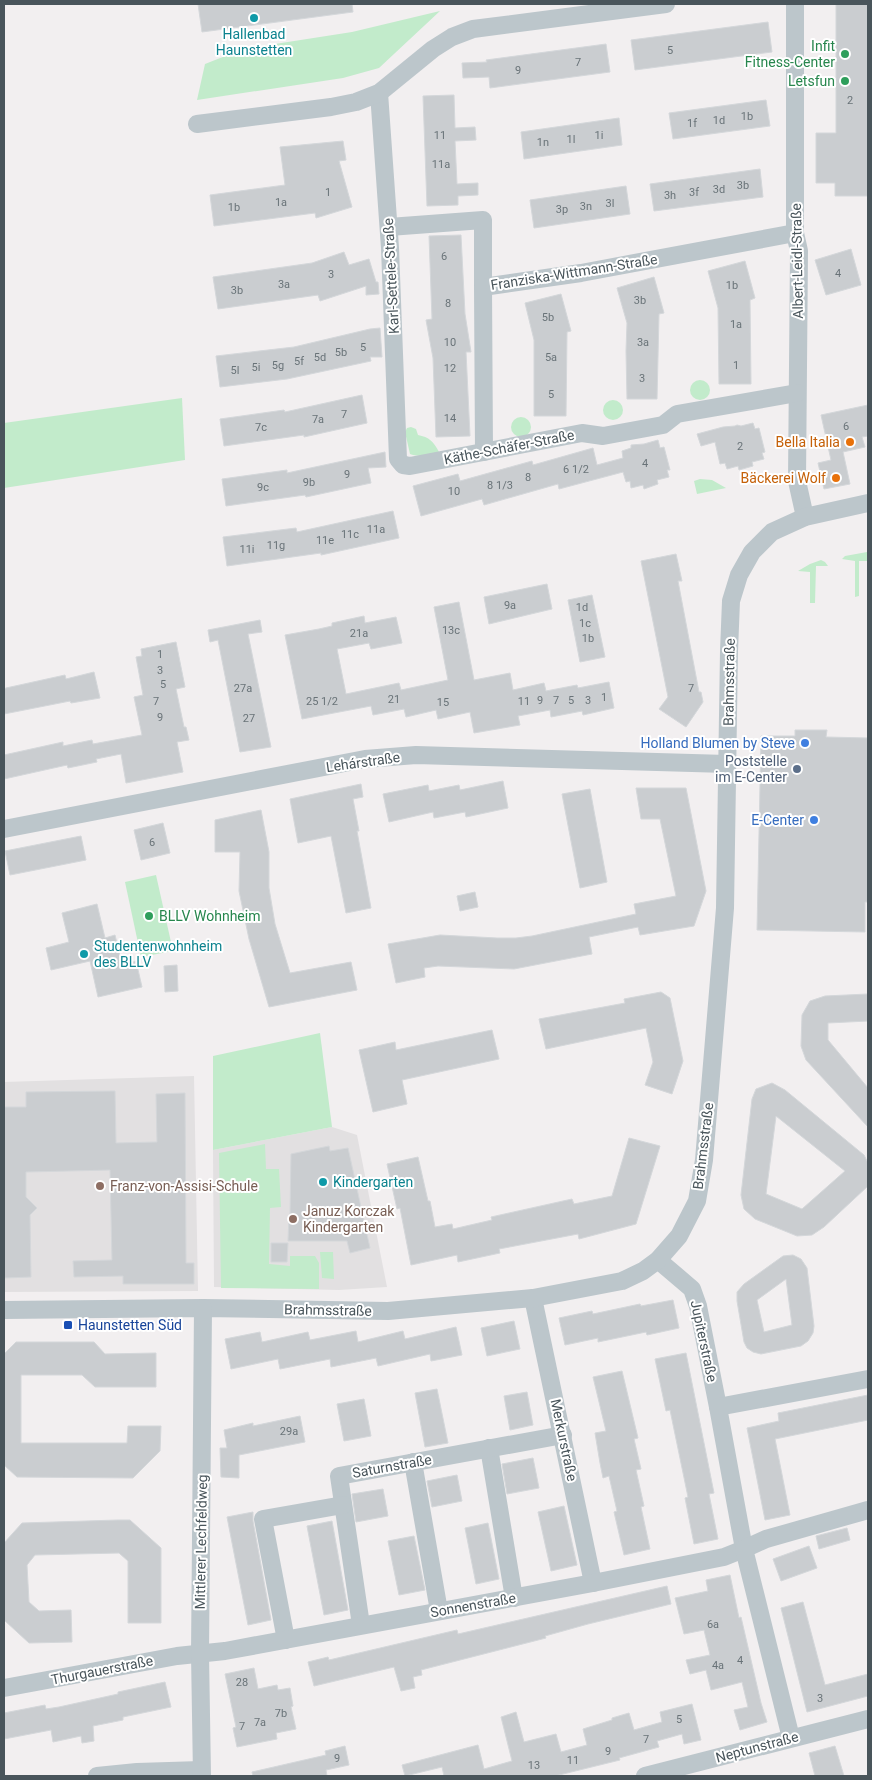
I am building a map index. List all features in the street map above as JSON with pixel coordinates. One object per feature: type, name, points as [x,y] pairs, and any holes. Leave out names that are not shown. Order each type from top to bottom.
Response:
[{"type":"street","points":[[197,124],[332,107],[356,102],[380,93],[433,49],[452,37],[473,29],[666,4]]},
{"type":"street","name":"Albert-Leidl-Straße","points":[[795,4],[795,234],[799,251],[797,481],[805,517]]},
{"type":"street","name":"Karl-Settele-Straße","points":[[380,93],[389,227],[398,459]]},
{"type":"street","name":"Franziska-Wittmann-Straße","points":[[389,227],[483,220],[483,287],[581,273],[795,234]]},
{"type":"street","points":[[483,287],[484,452]]},
{"type":"street","name":"Käthe-Schäfer-Straße","points":[[398,459],[403,465],[410,466],[582,432],[603,436],[663,425],[677,414],[797,393]]},
{"type":"street","name":"Brahmsstraße","points":[[4,1310],[203,1308],[388,1311],[533,1298],[622,1281],[643,1271],[658,1260],[679,1236],[696,1201],[704,1160],[725,908],[731,601],[739,575],[752,552],[772,532],[805,517],[868,503]]},
{"type":"street","name":"Lehárstraße","points":[[4,829],[387,756],[727,764]]},
{"type":"street","name":"Jupiterstraße","points":[[658,1260],[692,1289],[698,1306],[744,1549]]},
{"type":"street","name":"Merkurstraße","points":[[533,1298],[593,1583]]},
{"type":"street","name":"Mittlerer Lechfeldweg","points":[[201,1773],[200,1654],[203,1308]]},
{"type":"street","points":[[718,1407],[868,1379]]},
{"type":"street","name":"Saturnstraße","points":[[361,1625],[338,1476],[563,1435]]},
{"type":"street","points":[[489,1448],[514,1598]]},
{"type":"street","points":[[413,1462],[439,1612]]},
{"type":"street","points":[[286,1640],[263,1519],[343,1505]]},
{"type":"street","name":"Sonnenstraße","points":[[200,1654],[439,1612],[724,1557],[766,1539],[868,1510]]},
{"type":"street","points":[[744,1549],[791,1738]]},
{"type":"street","name":"Thurgauerstraße","points":[[4,1688],[176,1656],[200,1654]]},
{"type":"street","name":"Neptunstraße","points":[[645,1776],[868,1719]]},
{"type":"street","points":[[97,1776],[137,1772],[201,1773]]},
{"type":"shaded area","name":"Franz-von-Assisi-Schule","points":[[194,1076],[198,1291],[4,1292],[4,1082]]},
{"type":"shaded area","name":"Januz Korczak Kindergarten","points":[[332,1127],[357,1135],[387,1287],[339,1290],[214,1287],[213,1150]]},
{"type":"green space","points":[[440,11],[379,68],[343,78],[197,100],[205,64],[243,49],[352,32]]},
{"type":"green space","points":[[700,380],[707,383],[710,390],[707,397],[700,400],[693,397],[690,390],[693,383]]},
{"type":"green space","points":[[182,398],[185,460],[4,488],[4,423]]},
{"type":"green space","points":[[613,400],[620,403],[623,410],[620,417],[613,420],[606,417],[603,410],[606,403]]},
{"type":"green space","points":[[521,417],[528,420],[531,427],[528,434],[521,437],[514,434],[511,427],[514,420]]},
{"type":"green space","points":[[407,428],[416,429],[418,435],[431,441],[439,452],[421,456],[410,454],[405,432]]},
{"type":"green space","points":[[700,479],[712,480],[726,488],[697,494],[694,481]]},
{"type":"green space","points":[[868,552],[868,561],[859,561],[859,596],[855,597],[855,561],[842,559],[845,556]]},
{"type":"green space","points":[[821,560],[828,566],[816,566],[815,603],[810,603],[810,572],[798,571]]},
{"type":"green space","name":"BLLV Wohnheim","points":[[156,875],[173,951],[141,957],[125,882]]},
{"type":"green space","points":[[320,1033],[332,1127],[213,1150],[213,1056]]},
{"type":"green space","points":[[265,1144],[266,1169],[279,1169],[281,1207],[270,1208],[269,1264],[290,1266],[290,1256],[315,1256],[319,1263],[319,1289],[221,1288],[219,1153]]},
{"type":"green space","points":[[320,1252],[333,1252],[334,1279],[322,1278]]},
{"type":"building","name":"Hallenbad Haunstetten","points":[[198,4],[352,4],[353,12],[202,32]]},
{"type":"building","points":[[836,4],[868,4],[868,196],[835,196],[835,183],[816,183],[816,133],[836,133]]},
{"type":"building","points":[[768,22],[772,52],[635,70],[631,40]]},
{"type":"building","points":[[606,44],[610,72],[490,88],[489,77],[463,78],[462,63],[487,62],[486,60]]},
{"type":"building","points":[[454,95],[455,128],[475,127],[476,140],[455,141],[457,184],[478,183],[478,195],[458,196],[458,205],[427,206],[423,96]]},
{"type":"building","points":[[766,100],[770,126],[673,139],[669,113]]},
{"type":"building","points":[[619,118],[622,145],[524,159],[521,132]]},
{"type":"building","points":[[343,141],[346,160],[339,161],[352,207],[316,218],[315,213],[214,226],[210,195],[285,185],[280,147]]},
{"type":"building","points":[[760,169],[763,197],[654,211],[650,184]]},
{"type":"building","points":[[626,186],[630,214],[534,228],[530,200]]},
{"type":"building","points":[[461,235],[465,314],[471,352],[466,352],[470,436],[436,437],[433,358],[426,320],[432,319],[429,236]]},
{"type":"building","points":[[851,249],[861,285],[826,295],[815,260]]},
{"type":"building","points":[[344,252],[349,265],[369,259],[376,282],[378,282],[379,294],[366,295],[366,286],[320,301],[318,295],[218,309],[213,277],[312,263]]},
{"type":"building","points":[[745,261],[755,298],[750,300],[751,384],[719,384],[718,308],[708,271]]},
{"type":"building","points":[[654,277],[664,313],[659,314],[657,399],[627,399],[627,323],[617,288]]},
{"type":"building","points":[[561,294],[571,331],[567,332],[566,416],[534,416],[534,340],[525,303]]},
{"type":"building","points":[[380,328],[382,357],[370,357],[371,361],[287,379],[220,387],[216,356],[294,347]]},
{"type":"building","points":[[362,395],[367,423],[304,437],[304,435],[224,446],[220,419],[284,410],[285,412]]},
{"type":"building","points":[[868,405],[868,436],[862,437],[865,447],[843,452],[850,484],[824,489],[818,463],[831,460],[821,415]]},
{"type":"building","points":[[753,423],[755,429],[759,428],[765,452],[762,453],[764,459],[752,462],[753,466],[739,470],[738,466],[727,469],[725,463],[720,464],[715,442],[701,446],[697,434],[723,427]]},
{"type":"building","points":[[658,440],[660,448],[664,447],[670,470],[667,470],[669,477],[657,480],[658,484],[644,489],[643,485],[631,488],[630,481],[626,482],[623,472],[559,489],[558,484],[484,505],[482,499],[421,516],[413,486],[458,474],[460,481],[532,461],[533,465],[593,448],[597,465],[623,458],[622,451],[631,448],[631,445]]},
{"type":"building","points":[[385,452],[386,467],[368,468],[371,483],[306,497],[305,495],[226,506],[222,479],[287,470],[287,473]]},
{"type":"building","points":[[393,511],[399,538],[321,555],[321,553],[227,566],[223,537],[296,528],[297,532]]},
{"type":"building","points":[[676,554],[682,581],[678,581],[699,692],[701,692],[703,702],[686,727],[659,709],[668,697],[641,561]]},
{"type":"building","points":[[547,584],[552,609],[489,624],[484,597]]},
{"type":"building","points":[[592,595],[605,657],[580,662],[568,600]]},
{"type":"building","points":[[459,602],[474,680],[510,673],[513,690],[544,683],[546,691],[577,685],[578,688],[609,682],[614,708],[583,715],[582,711],[551,717],[550,710],[518,716],[520,725],[474,733],[470,712],[438,719],[436,710],[406,717],[404,709],[373,715],[371,706],[302,719],[285,635],[332,626],[332,623],[364,616],[365,623],[396,617],[402,643],[371,649],[369,643],[337,649],[346,694],[399,683],[401,690],[448,680],[434,607]]},
{"type":"building","points":[[260,620],[262,632],[248,634],[271,747],[240,752],[218,640],[210,642],[208,630]]},
{"type":"building","points":[[176,642],[185,687],[176,689],[184,727],[186,727],[189,740],[177,742],[183,772],[126,783],[121,754],[96,759],[97,762],[68,768],[67,765],[4,779],[4,755],[63,742],[63,746],[92,740],[93,744],[142,735],[134,697],[143,695],[136,657],[142,656],[141,649]]},
{"type":"building","points":[[94,672],[100,698],[71,703],[70,701],[4,714],[4,689],[6,688],[65,675],[66,679]]},
{"type":"building","name":"E-Center","points":[[795,730],[827,730],[826,737],[868,738],[868,902],[865,902],[865,932],[757,930],[761,736],[795,736]]},
{"type":"building","points":[[503,781],[508,808],[466,817],[465,812],[434,818],[433,812],[389,822],[383,794],[428,785],[429,791],[459,785],[460,790]]},
{"type":"building","points":[[361,784],[363,797],[353,799],[371,908],[346,913],[331,836],[298,843],[290,799]]},
{"type":"building","points":[[636,788],[686,788],[706,891],[694,926],[640,935],[638,927],[589,937],[592,954],[514,969],[438,966],[424,968],[425,977],[396,983],[388,944],[440,935],[497,938],[532,936],[636,914],[634,904],[676,896],[660,819],[641,819]]},
{"type":"building","points":[[590,789],[607,882],[580,888],[562,794]]},
{"type":"building","points":[[261,810],[269,852],[269,888],[275,924],[290,973],[351,962],[357,990],[269,1007],[249,939],[239,891],[240,852],[215,852],[215,820]]},
{"type":"building","points":[[163,823],[170,853],[141,860],[134,830]]},
{"type":"building","points":[[81,836],[86,860],[10,875],[5,851]]},
{"type":"building","points":[[475,892],[478,907],[460,911],[457,896]]},
{"type":"building","name":"Studentenwohnheim des BLLV","points":[[97,904],[105,938],[115,935],[122,964],[136,961],[142,987],[98,997],[90,961],[51,970],[46,948],[69,942],[62,913]]},
{"type":"building","points":[[177,965],[178,991],[165,992],[164,966]]},
{"type":"building","points":[[661,992],[670,998],[683,1061],[672,1094],[645,1085],[653,1062],[646,1028],[546,1049],[539,1019],[625,1003],[624,999]]},
{"type":"building","points":[[868,994],[868,1021],[828,1023],[828,1040],[868,1088],[868,1127],[806,1060],[801,1046],[802,1015],[810,1001],[825,996]]},
{"type":"building","points":[[492,1030],[499,1059],[402,1080],[407,1104],[373,1112],[359,1050],[395,1042],[396,1050]]},
{"type":"building","points":[[772,1083],[785,1090],[864,1155],[868,1163],[868,1186],[824,1227],[812,1235],[797,1236],[755,1219],[744,1209],[741,1195],[752,1099],[756,1089]],"holes":[[[776,1116],[845,1171],[802,1209],[766,1194]]]},
{"type":"building","points":[[115,1091],[116,1143],[157,1142],[156,1094],[185,1093],[186,1263],[194,1263],[194,1284],[123,1284],[123,1276],[74,1277],[73,1261],[112,1260],[110,1170],[26,1172],[26,1197],[37,1208],[30,1215],[31,1277],[4,1278],[4,1107],[26,1107],[26,1092]]},
{"type":"building","points":[[629,1138],[660,1146],[636,1224],[579,1239],[578,1234],[499,1249],[500,1253],[458,1262],[457,1255],[411,1265],[400,1208],[397,1209],[387,1164],[418,1157],[435,1227],[452,1224],[453,1229],[492,1220],[491,1217],[572,1199],[574,1204],[612,1196]]},
{"type":"building","name":"Kindergarten","points":[[329,1146],[330,1151],[348,1148],[370,1248],[350,1253],[347,1241],[288,1241],[291,1154]]},
{"type":"building","points":[[271,1243],[288,1243],[287,1262],[271,1262]]},
{"type":"building","points":[[793,1255],[801,1259],[807,1268],[814,1326],[813,1333],[808,1341],[801,1346],[761,1354],[753,1352],[747,1348],[744,1342],[737,1292],[744,1284],[783,1256]],"holes":[[[786,1279],[792,1325],[764,1332],[757,1300]]]},
{"type":"building","points":[[673,1300],[679,1328],[647,1335],[646,1332],[598,1342],[598,1338],[565,1345],[559,1318],[592,1311],[593,1314],[640,1304],[641,1306]]},
{"type":"building","points":[[514,1321],[520,1349],[487,1356],[481,1328]]},
{"type":"building","points":[[456,1327],[462,1355],[431,1361],[430,1354],[378,1366],[376,1358],[331,1367],[330,1359],[280,1369],[278,1359],[231,1369],[225,1339],[260,1332],[262,1342],[308,1332],[310,1340],[356,1331],[358,1342],[403,1331],[405,1339]]},
{"type":"building","points":[[16,1342],[94,1342],[105,1354],[156,1353],[156,1387],[95,1387],[82,1375],[21,1375],[21,1443],[127,1443],[128,1426],[161,1426],[160,1451],[133,1478],[17,1477],[4,1465],[4,1354]]},
{"type":"building","points":[[686,1353],[714,1493],[709,1494],[718,1539],[694,1544],[685,1498],[688,1497],[670,1410],[666,1411],[655,1359]]},
{"type":"building","points":[[622,1371],[638,1438],[634,1439],[641,1469],[636,1470],[644,1506],[641,1507],[650,1549],[624,1555],[614,1512],[617,1511],[609,1476],[603,1478],[600,1463],[595,1433],[606,1431],[593,1377]]},
{"type":"building","points":[[437,1389],[448,1443],[425,1447],[415,1393]]},
{"type":"building","points":[[527,1392],[533,1425],[510,1430],[504,1396]]},
{"type":"building","points":[[868,1395],[868,1420],[775,1439],[790,1515],[765,1520],[747,1428],[779,1421],[778,1413]]},
{"type":"building","points":[[364,1399],[371,1436],[344,1441],[337,1404]]},
{"type":"building","points":[[300,1416],[305,1442],[239,1455],[239,1478],[221,1477],[220,1448],[227,1448],[224,1430],[253,1423],[253,1426]]},
{"type":"building","points":[[533,1458],[539,1488],[507,1494],[502,1464]]},
{"type":"building","points":[[457,1475],[462,1501],[432,1507],[427,1481]]},
{"type":"building","points":[[383,1489],[388,1516],[356,1522],[352,1494]]},
{"type":"building","points":[[564,1506],[577,1565],[551,1571],[538,1512]]},
{"type":"building","points":[[253,1512],[271,1620],[248,1625],[227,1517]]},
{"type":"building","points":[[130,1520],[161,1548],[161,1623],[128,1623],[128,1561],[119,1553],[35,1555],[27,1565],[29,1602],[39,1611],[71,1610],[72,1642],[29,1643],[4,1620],[4,1543],[22,1523]]},
{"type":"building","points":[[332,1521],[348,1610],[324,1615],[307,1526]]},
{"type":"building","points":[[488,1523],[499,1579],[476,1584],[465,1528]]},
{"type":"building","points":[[847,1528],[850,1540],[819,1549],[816,1536]]},
{"type":"building","points":[[414,1536],[425,1590],[399,1595],[388,1541]]},
{"type":"building","points":[[809,1546],[817,1568],[781,1581],[773,1559]]},
{"type":"building","points":[[730,1575],[739,1618],[741,1617],[767,1722],[740,1730],[734,1710],[748,1707],[742,1682],[711,1690],[706,1670],[690,1674],[686,1660],[710,1655],[704,1630],[684,1634],[675,1598],[708,1591],[706,1580]]},
{"type":"building","points":[[667,1586],[671,1604],[588,1624],[545,1636],[546,1638],[421,1670],[422,1675],[413,1677],[415,1688],[401,1691],[394,1667],[314,1686],[308,1662],[328,1657],[329,1660],[457,1630],[458,1634]]},
{"type":"building","points":[[803,1602],[825,1685],[868,1674],[868,1696],[807,1712],[781,1608]]},
{"type":"building","points":[[254,1668],[258,1689],[277,1685],[278,1690],[290,1688],[293,1706],[291,1707],[296,1729],[276,1733],[277,1739],[237,1747],[233,1728],[236,1727],[225,1674]]},
{"type":"building","points":[[165,1682],[171,1707],[123,1717],[123,1720],[93,1726],[94,1741],[82,1743],[81,1736],[53,1742],[51,1730],[4,1739],[4,1713],[45,1705],[46,1709],[59,1707]]},
{"type":"building","points":[[692,1704],[701,1740],[684,1744],[682,1734],[657,1741],[659,1747],[619,1758],[620,1760],[555,1776],[444,1776],[442,1767],[405,1776],[402,1765],[478,1745],[484,1769],[512,1761],[501,1717],[516,1712],[524,1742],[556,1734],[561,1752],[587,1745],[583,1729],[612,1720],[612,1718],[629,1713],[634,1730],[662,1722],[660,1712]]},
{"type":"building","points":[[345,1746],[349,1765],[326,1770],[327,1776],[253,1776],[252,1772],[326,1755],[325,1751]]},
{"type":"building","points":[[835,1746],[844,1776],[815,1776],[809,1753]]},
{"type":"place","name":"Hallenbad Haunstetten","points":[[254,18]]},
{"type":"place","name":"Infit Fitness-Center","points":[[845,54]]},
{"type":"place","name":"Letsfun","points":[[845,81]]},
{"type":"place","name":"Bella Italia","points":[[850,442]]},
{"type":"place","name":"Bäckerei Wolf","points":[[836,478]]},
{"type":"place","name":"Holland Blumen by Steve","points":[[805,743]]},
{"type":"place","name":"Poststelle im E-Center","points":[[797,769]]},
{"type":"place","name":"E-Center","points":[[814,820]]},
{"type":"place","name":"BLLV Wohnheim","points":[[149,916]]},
{"type":"place","name":"Studentenwohnheim des BLLV","points":[[84,954]]},
{"type":"place","name":"Kindergarten","points":[[323,1182]]},
{"type":"place","name":"Franz-von-Assisi-Schule","points":[[100,1186]]},
{"type":"place","name":"Januz Korczak Kindergarten","points":[[293,1219]]},
{"type":"place","name":"Haunstetten Süd","points":[[68,1325]]}]
